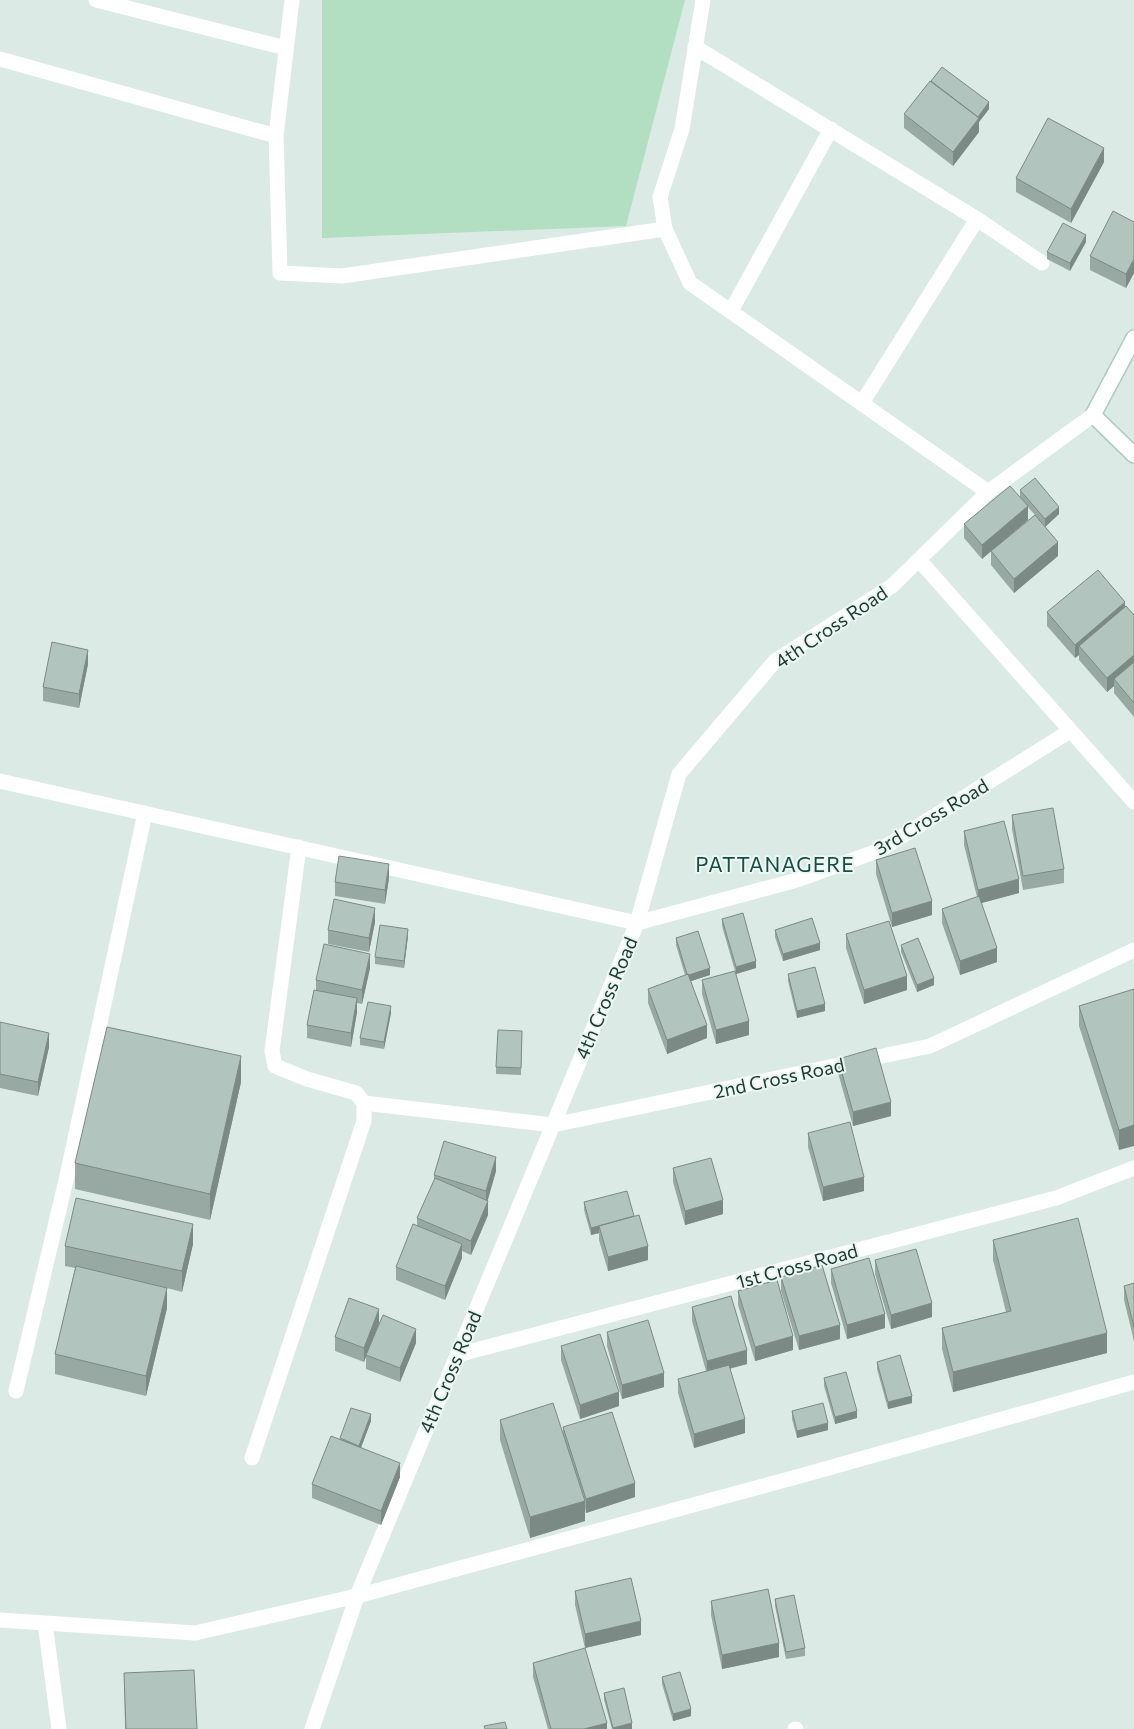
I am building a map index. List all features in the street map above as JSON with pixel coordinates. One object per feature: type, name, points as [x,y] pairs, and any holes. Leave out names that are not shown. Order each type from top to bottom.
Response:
[{"type":"street","points":[[96,0],[286,48]]},
{"type":"street","points":[[292,0],[276,136],[280,273],[342,276],[665,229]]},
{"type":"street","points":[[703,0],[682,129],[660,197],[665,229],[690,283],[988,492]]},
{"type":"street","points":[[695,47],[977,219],[1042,263]]},
{"type":"street","points":[[0,58],[276,136]]},
{"type":"street","points":[[731,311],[831,129]]},
{"type":"street","points":[[862,403],[977,219]]},
{"type":"street","points":[[1134,338],[1093,415],[1134,455]]},
{"type":"street","name":"4th Cross Road","points":[[312,1729],[357,1596],[637,923],[679,774],[776,661],[892,586],[988,492],[1093,415]]},
{"type":"street","points":[[918,560],[1134,802]]},
{"type":"street","name":"3rd Cross Road","points":[[637,923],[797,880],[880,850],[1070,730]]},
{"type":"street","points":[[0,781],[637,923]]},
{"type":"street","points":[[16,1391],[67,1176],[145,813]]},
{"type":"street","points":[[252,1458],[364,1121],[364,1103],[356,1093],[307,1079],[276,1066],[272,1051],[299,847]]},
{"type":"street","name":"2nd Cross Road","points":[[364,1103],[553,1125],[930,1046],[1134,950]]},
{"type":"street","name":"1st Cross Road","points":[[458,1355],[1056,1198],[1134,1168]]},
{"type":"street","points":[[0,1620],[195,1633],[357,1596],[1134,1382]]},
{"type":"street","points":[[45,1623],[59,1729]]},
{"type":"green space","points":[[322,0],[685,0],[626,226],[322,238]]},
{"type":"building","points":[[942,67],[989,102],[978,117],[931,81]]},
{"type":"building","points":[[930,81],[979,118],[953,152],[904,114]]},
{"type":"building","points":[[1048,118],[1104,148],[1071,209],[1016,178]]},
{"type":"building","points":[[1113,211],[1134,222],[1134,259],[1126,274],[1090,256]]},
{"type":"building","points":[[1063,223],[1086,235],[1070,263],[1047,252]]},
{"type":"building","points":[[1035,478],[1059,507],[1045,519],[1020,490]]},
{"type":"building","points":[[1010,486],[1028,506],[982,545],[964,524]]},
{"type":"building","points":[[1035,515],[1058,542],[1014,579],[991,551]]},
{"type":"building","points":[[1098,570],[1125,602],[1075,645],[1047,612]]},
{"type":"building","points":[[1126,606],[1134,615],[1134,655],[1107,678],[1079,646]]},
{"type":"building","points":[[52,642],[88,650],[79,694],[43,687]]},
{"type":"building","points":[[1134,662],[1134,703],[1114,679]]},
{"type":"building","points":[[1053,808],[1064,869],[1023,876],[1012,815]]},
{"type":"building","points":[[1004,821],[1019,879],[978,890],[964,831]]},
{"type":"building","points":[[915,848],[932,901],[892,913],[876,860]]},
{"type":"building","points":[[339,856],[389,864],[385,890],[335,882]]},
{"type":"building","points":[[979,896],[997,948],[960,961],[942,909]]},
{"type":"building","points":[[334,899],[375,908],[369,938],[328,930]]},
{"type":"building","points":[[743,913],[756,961],[736,967],[722,919]]},
{"type":"building","points":[[812,918],[820,943],[783,954],[775,930]]},
{"type":"building","points":[[889,921],[907,976],[864,990],[846,934]]},
{"type":"building","points":[[380,925],[408,929],[404,961],[375,957]]},
{"type":"building","points":[[698,931],[710,968],[689,975],[687,974],[676,938]]},
{"type":"building","points":[[918,938],[934,978],[917,985],[901,945]]},
{"type":"building","points":[[324,944],[370,954],[362,990],[316,980]]},
{"type":"building","points":[[815,967],[825,1004],[797,1011],[788,974]]},
{"type":"building","points":[[735,971],[749,1021],[716,1030],[702,980]]},
{"type":"building","points":[[688,974],[707,1025],[667,1040],[648,989]]},
{"type":"building","points":[[1134,989],[1134,1125],[1119,1130],[1079,1006]]},
{"type":"building","points":[[314,990],[357,998],[351,1033],[307,1025]]},
{"type":"building","points":[[368,1002],[391,1006],[384,1042],[360,1038]]},
{"type":"building","points":[[0,1022],[49,1033],[38,1082],[0,1074]]},
{"type":"building","points":[[107,1027],[241,1056],[210,1194],[75,1163]]},
{"type":"building","points":[[498,1030],[522,1031],[521,1068],[496,1067]]},
{"type":"building","points":[[876,1048],[891,1102],[853,1112],[838,1059]]},
{"type":"building","points":[[850,1122],[864,1177],[823,1187],[808,1133]]},
{"type":"building","points":[[444,1141],[496,1157],[486,1191],[434,1175]]},
{"type":"building","points":[[711,1158],[723,1200],[685,1211],[673,1168]]},
{"type":"building","points":[[435,1178],[488,1201],[471,1241],[417,1218]]},
{"type":"building","points":[[627,1191],[634,1216],[591,1228],[584,1202]]},
{"type":"building","points":[[76,1198],[193,1224],[182,1271],[65,1246]]},
{"type":"building","points":[[639,1215],[648,1246],[608,1257],[599,1226]]},
{"type":"building","points":[[1078,1218],[1107,1333],[953,1372],[942,1328],[1011,1311],[993,1240]]},
{"type":"building","points":[[413,1224],[462,1244],[445,1286],[396,1267]]},
{"type":"building","points":[[916,1249],[932,1303],[891,1315],[875,1260]]},
{"type":"building","points":[[869,1258],[885,1314],[847,1325],[831,1269]]},
{"type":"building","points":[[822,1265],[840,1325],[799,1336],[781,1277]]},
{"type":"building","points":[[76,1266],[167,1288],[146,1376],[55,1354]]},
{"type":"building","points":[[777,1280],[793,1336],[755,1347],[738,1291]]},
{"type":"building","points":[[1134,1283],[1134,1327],[1124,1286]]},
{"type":"building","points":[[731,1296],[747,1350],[707,1361],[692,1307]]},
{"type":"building","points":[[349,1298],[379,1309],[364,1348],[335,1337]]},
{"type":"building","points":[[383,1315],[416,1329],[400,1368],[366,1355]]},
{"type":"building","points":[[648,1320],[664,1373],[622,1385],[607,1332]]},
{"type":"building","points":[[600,1334],[619,1392],[580,1405],[561,1346]]},
{"type":"building","points":[[900,1355],[912,1396],[888,1402],[877,1362]]},
{"type":"building","points":[[729,1365],[745,1419],[694,1434],[678,1379]]},
{"type":"building","points":[[846,1372],[857,1411],[835,1417],[824,1378]]},
{"type":"building","points":[[553,1403],[585,1501],[530,1517],[500,1420]]},
{"type":"building","points":[[823,1403],[828,1423],[797,1431],[792,1411]]},
{"type":"building","points":[[351,1408],[371,1414],[359,1446],[340,1438]]},
{"type":"building","points":[[612,1412],[635,1483],[586,1499],[563,1427]]},
{"type":"building","points":[[331,1436],[400,1463],[381,1511],[312,1484]]},
{"type":"building","points":[[631,1578],[641,1621],[585,1634],[575,1591]]},
{"type":"building","points":[[768,1589],[779,1643],[722,1655],[711,1601]]},
{"type":"building","points":[[794,1595],[805,1648],[786,1652],[775,1599]]},
{"type":"building","points":[[585,1648],[607,1723],[584,1729],[551,1729],[533,1663]]},
{"type":"building","points":[[194,1670],[197,1729],[126,1729],[124,1673]]},
{"type":"building","points":[[680,1672],[691,1709],[673,1714],[662,1677]]},
{"type":"building","points":[[624,1688],[632,1723],[613,1728],[604,1693]]},
{"type":"building","points":[[505,1722],[507,1729],[485,1729],[484,1726]]},
{"type":"district","name":"PATTANAGERE","points":[[775,865]]}]
